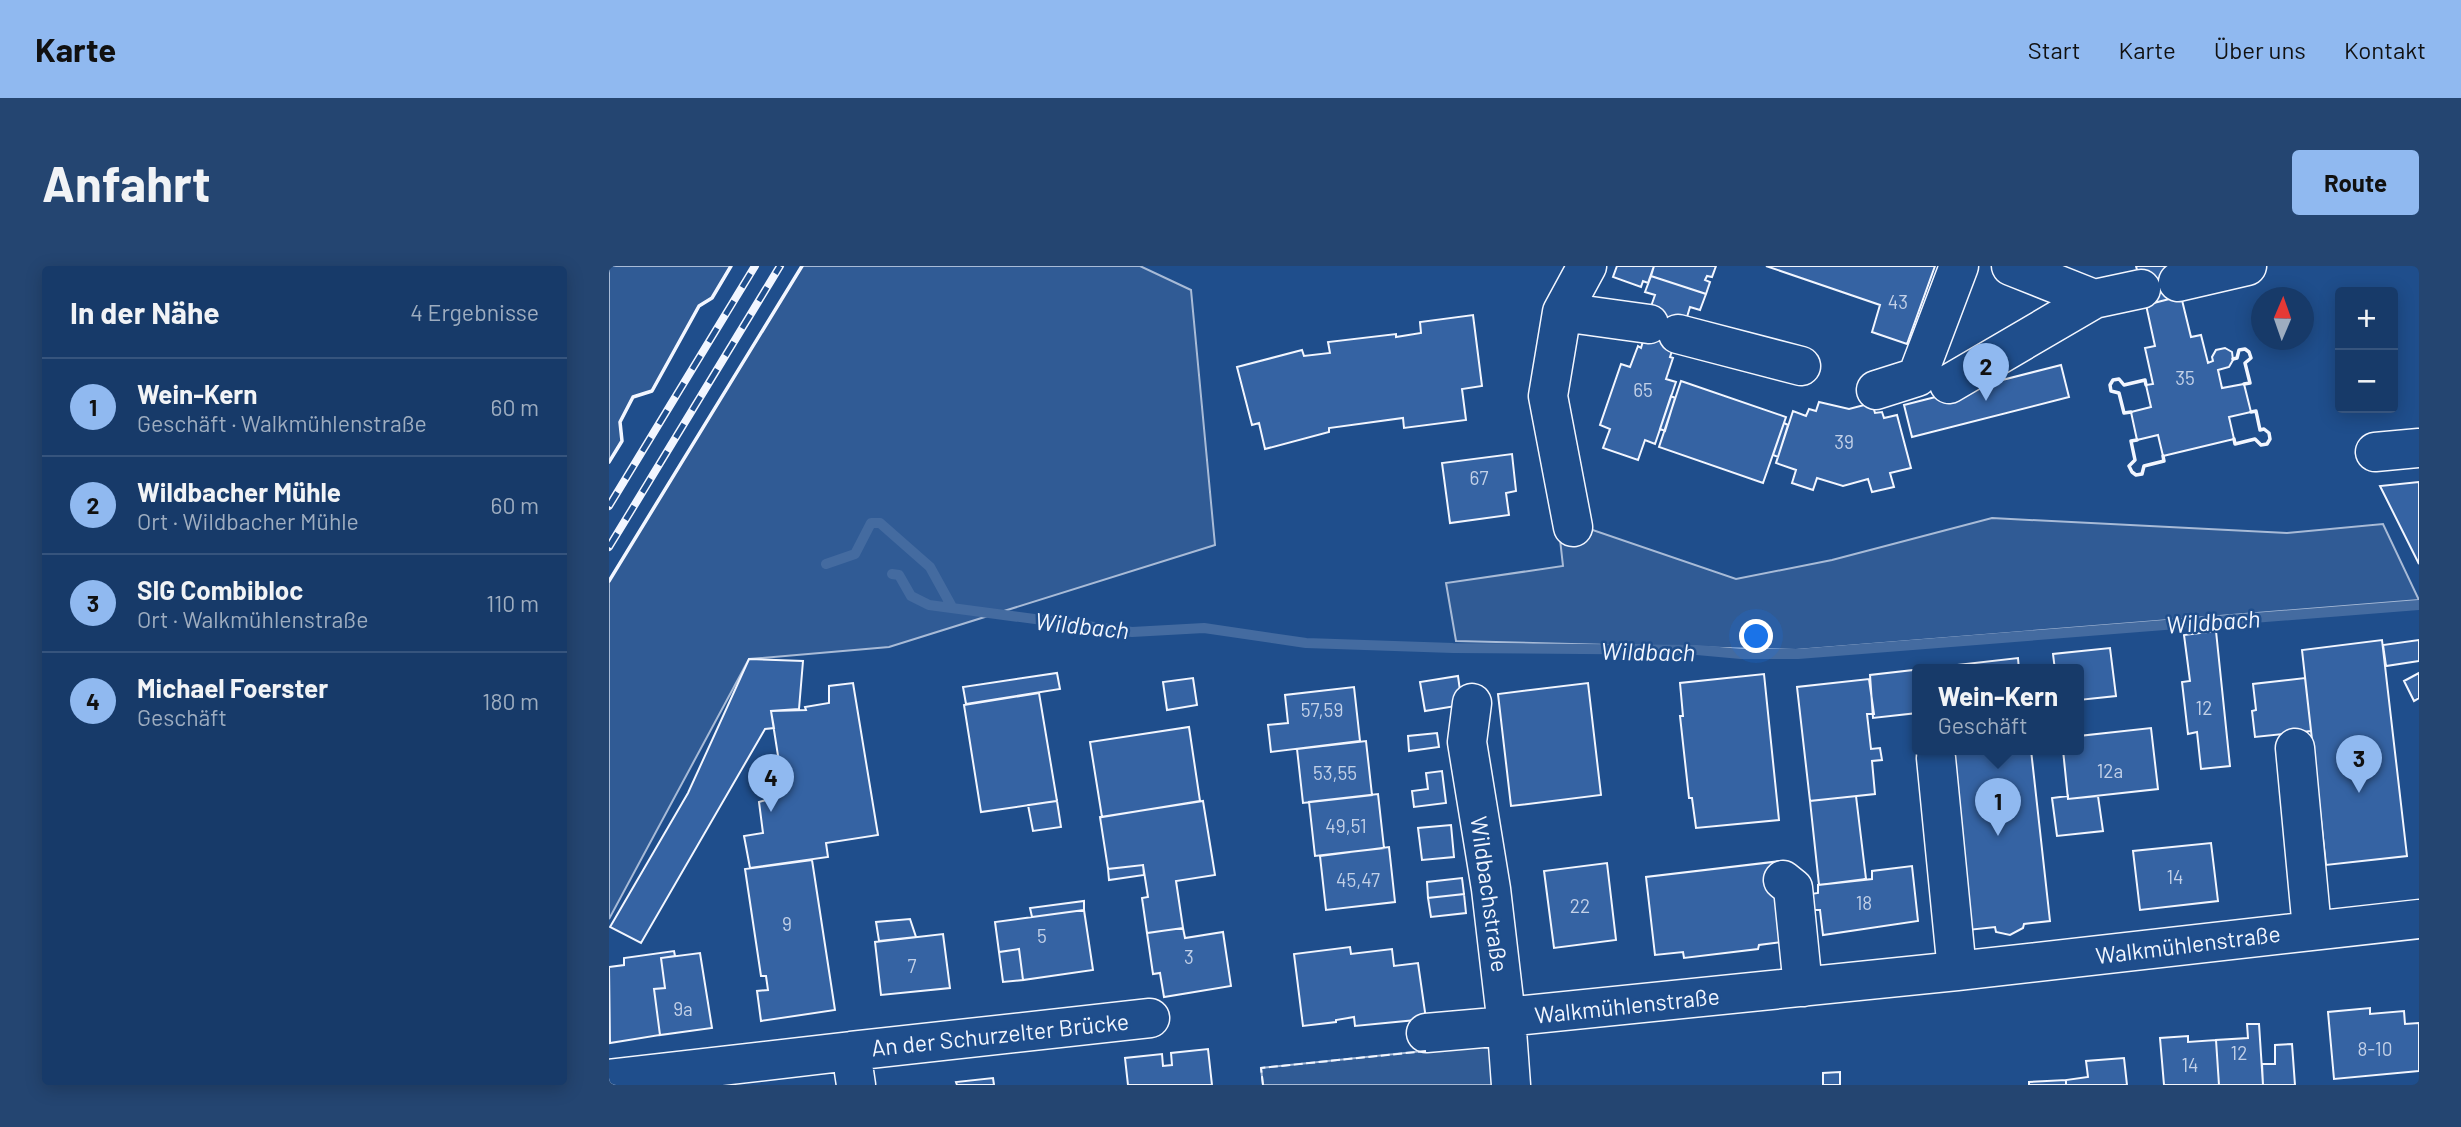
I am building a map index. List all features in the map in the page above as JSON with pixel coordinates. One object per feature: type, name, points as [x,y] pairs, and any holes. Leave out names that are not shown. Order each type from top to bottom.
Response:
[{"type":"street","points":[[1573,527],[1548,396],[1562,312],[1587,266]]},
{"type":"street","points":[[1876,390],[1917,377],[1959,266]]},
{"type":"street","points":[[2011,266],[2094,299]]},
{"type":"street","points":[[1949,384],[2094,299],[2247,266]]},
{"type":"street","points":[[1562,312],[1663,329],[1801,366]]},
{"type":"street","points":[[2375,452],[2419,448]]},
{"type":"street","name":"Wildbachstraße","points":[[1472,703],[1468,742],[1491,889],[1511,1085]]},
{"type":"street","points":[[2295,748],[2312,929]]},
{"type":"street","points":[[1936,758],[1957,971]]},
{"type":"street","points":[[1783,880],[1793,888],[1803,987]]},
{"type":"street","name":"Walkmühlenstraße","points":[[1426,1033],[1506,1021],[2419,919]]},
{"type":"street","name":"An der Schurzelter Brücke","points":[[609,1079],[853,1068],[1150,1017]]},
{"type":"shaded area","points":[[609,266],[731,266],[712,298],[699,306],[652,391],[633,397],[620,422],[622,441],[609,462]]},
{"type":"shaded area","points":[[802,266],[1140,266],[1191,290],[1215,545],[889,647],[749,659],[609,919],[609,581]]},
{"type":"shaded area","points":[[1992,518],[2287,533],[2383,524],[2419,600],[1796,650],[1456,641],[1446,583],[1563,566],[1559,530],[1584,527],[1736,579],[1832,560]]},
{"type":"shaded area","points":[[1490,1044],[1492,1085],[1263,1085],[1261,1068]]},
{"type":"building","points":[[1617,266],[1654,266],[1648,283],[1643,281],[1641,287],[1613,277]]},
{"type":"building","points":[[1654,266],[1716,266],[1712,277],[1707,276],[1705,280],[1710,282],[1706,294],[1651,276]]},
{"type":"building","points":[[1766,266],[1935,266],[1907,344],[1872,332],[1880,305]]},
{"type":"building","points":[[2136,266],[2174,266],[2181,296],[2146,305]]},
{"type":"building","points":[[1651,276],[1706,294],[1700,310],[1690,307],[1684,327],[1648,315],[1655,295],[1645,292]]},
{"type":"building","points":[[2181,296],[2191,337],[2201,335],[2208,363],[2213,361],[2216,350],[2225,348],[2232,352],[2233,360],[2229,367],[2218,370],[2222,388],[2244,384],[2251,412],[2229,417],[2234,439],[2163,456],[2158,435],[2137,440],[2131,412],[2151,407],[2146,385],[2153,384],[2145,348],[2155,346],[2146,305]]},
{"type":"building","points":[[1473,315],[1482,386],[1462,389],[1466,420],[1404,428],[1403,418],[1329,428],[1329,432],[1265,449],[1259,423],[1252,425],[1237,367],[1302,350],[1304,356],[1330,353],[1328,342],[1421,333],[1420,322]]},
{"type":"building","points":[[1646,331],[1675,342],[1666,379],[1676,382],[1655,444],[1645,440],[1638,460],[1603,448],[1610,429],[1600,425],[1621,364],[1630,367],[1638,346],[1641,348]]},
{"type":"building","points":[[2061,365],[2069,397],[1912,437],[1904,405]]},
{"type":"building","points":[[1681,381],[1786,417],[1763,483],[1659,447]]},
{"type":"building","points":[[1671,396],[1675,398],[1665,431],[1660,429]]},
{"type":"building","points":[[1819,402],[1849,409],[1872,403],[1875,413],[1882,412],[1884,418],[1897,415],[1911,468],[1890,473],[1894,487],[1872,492],[1868,479],[1843,486],[1817,478],[1813,490],[1792,483],[1796,470],[1776,463],[1793,411],[1806,416],[1809,409],[1816,411]]},
{"type":"building","points":[[1784,423],[1788,425],[1778,457],[1773,455]]},
{"type":"building","points":[[1512,454],[1516,491],[1506,493],[1509,515],[1450,523],[1442,463]]},
{"type":"building","points":[[2419,482],[2419,564],[2380,486]]},
{"type":"building","points":[[2216,631],[2230,766],[2201,769],[2197,732],[2188,734],[2182,682],[2190,681],[2184,635]]},
{"type":"building","points":[[2382,640],[2407,856],[2326,865],[2302,650]]},
{"type":"building","points":[[2419,640],[2419,661],[2386,666],[2383,645]]},
{"type":"building","points":[[2110,648],[2116,696],[2084,699],[2084,664],[2054,664],[2053,654]]},
{"type":"building","points":[[2018,658],[2018,664],[1966,664]]},
{"type":"building","points":[[749,659],[803,661],[799,709],[771,711],[774,728],[765,729],[641,943],[610,927],[688,793]]},
{"type":"building","points":[[1912,670],[1912,714],[1873,718],[1870,675]]},
{"type":"building","points":[[1057,673],[1060,689],[966,704],[963,687]]},
{"type":"building","points":[[2419,673],[2419,698],[2414,701],[2404,681]]},
{"type":"building","points":[[1764,674],[1779,820],[1696,828],[1692,798],[1689,798],[1680,716],[1683,716],[1680,683]]},
{"type":"building","points":[[1458,676],[1462,705],[1425,711],[1420,682]]},
{"type":"building","points":[[1193,678],[1197,705],[1167,710],[1163,682]]},
{"type":"building","points":[[2305,678],[2311,731],[2255,737],[2253,684]]},
{"type":"building","points":[[1869,679],[1874,714],[1867,714],[1871,749],[1880,748],[1882,760],[1872,761],[1875,794],[1810,801],[1797,687]]},
{"type":"building","points":[[853,683],[878,835],[826,843],[828,857],[750,868],[744,836],[763,833],[759,802],[773,798],[768,765],[779,762],[771,711],[806,710],[805,707],[829,703],[829,686]]},
{"type":"building","points":[[1588,683],[1601,795],[1511,806],[1498,694]]},
{"type":"building","points":[[1354,687],[1360,741],[1271,752],[1268,725],[1288,723],[1285,695]]},
{"type":"building","points":[[1039,693],[1057,801],[981,812],[964,705]]},
{"type":"building","points":[[1189,727],[1200,801],[1102,817],[1090,742]]},
{"type":"building","points":[[2151,728],[2158,789],[2068,799],[2064,755],[2084,755],[2084,735]]},
{"type":"building","points":[[1437,733],[1439,747],[1409,751],[1408,736]]},
{"type":"building","points":[[1366,741],[1372,795],[1303,803],[1297,749]]},
{"type":"building","points":[[1947,755],[2032,755],[2050,921],[2024,924],[2023,928],[2010,935],[1996,932],[1995,927],[1968,930]]},
{"type":"building","points":[[1442,771],[1446,803],[1414,807],[1412,791],[1428,789],[1426,773]]},
{"type":"building","points":[[1378,794],[1384,848],[1315,856],[1309,802]]},
{"type":"building","points":[[1856,796],[1866,879],[1819,885],[1810,801]]},
{"type":"building","points":[[2068,796],[2068,799],[2098,796],[2103,831],[2057,836],[2052,798]]},
{"type":"building","points":[[1057,801],[1061,827],[1033,831],[1028,805]]},
{"type":"building","points":[[1203,801],[1215,875],[1176,881],[1183,928],[1147,933],[1142,898],[1148,897],[1143,865],[1108,869],[1100,817]]},
{"type":"building","points":[[1451,825],[1454,857],[1422,860],[1418,828]]},
{"type":"building","points":[[2211,843],[2218,901],[2140,910],[2133,851]]},
{"type":"building","points":[[1389,847],[1395,902],[1326,910],[1320,856]]},
{"type":"building","points":[[812,860],[835,1010],[761,1021],[757,991],[768,990],[766,976],[761,976],[745,869]]},
{"type":"building","points":[[1781,861],[1790,941],[1759,945],[1758,949],[1684,958],[1683,952],[1655,955],[1646,877]]},
{"type":"building","points":[[1607,863],[1616,940],[1554,948],[1544,871]]},
{"type":"building","points":[[1143,865],[1144,875],[1109,880],[1108,869]]},
{"type":"building","points":[[1912,866],[1918,921],[1823,935],[1820,910],[1812,910],[1811,894],[1818,893],[1818,885],[1872,879],[1872,871]]},
{"type":"building","points":[[1462,878],[1464,894],[1428,898],[1427,882]]},
{"type":"building","points":[[1464,894],[1466,913],[1431,917],[1428,898]]},
{"type":"building","points":[[1084,901],[1084,910],[1032,917],[1030,908]]},
{"type":"building","points":[[1084,910],[1093,970],[1023,980],[1019,949],[999,952],[995,922]]},
{"type":"building","points":[[910,919],[916,937],[879,941],[876,922]]},
{"type":"building","points":[[1183,928],[1185,938],[1223,932],[1231,986],[1164,997],[1160,973],[1153,974],[1147,933]]},
{"type":"building","points":[[943,934],[950,988],[881,995],[875,942]]},
{"type":"building","points":[[1350,947],[1351,954],[1392,949],[1394,966],[1418,963],[1426,1019],[1355,1026],[1354,1017],[1303,1026],[1294,954]]},
{"type":"building","points":[[1019,949],[1023,980],[1003,982],[999,952]]},
{"type":"building","points":[[674,951],[675,956],[661,958],[665,988],[654,989],[660,1035],[610,1043],[609,967],[624,965],[624,958]]},
{"type":"building","points":[[700,953],[712,1028],[660,1035],[654,989],[665,988],[661,958]]},
{"type":"building","points":[[2370,1008],[2370,1014],[2404,1011],[2405,1024],[2419,1023],[2419,1071],[2334,1079],[2328,1012]]},
{"type":"building","points":[[2247,1024],[2259,1024],[2263,1085],[2219,1085],[2216,1040],[2248,1038]]},
{"type":"building","points":[[2188,1036],[2188,1042],[2216,1040],[2219,1085],[2164,1085],[2160,1038]]},
{"type":"building","points":[[2292,1044],[2295,1085],[2263,1085],[2262,1064],[2275,1064],[2275,1045]]},
{"type":"building","points":[[1208,1049],[1212,1085],[1128,1085],[1125,1058],[1162,1054],[1163,1066],[1172,1065],[1171,1053]]},
{"type":"building","points":[[2124,1058],[2127,1085],[2066,1085],[2066,1080],[2088,1077],[2086,1061]]},
{"type":"building","points":[[1840,1072],[1840,1085],[1823,1085],[1823,1073]]},
{"type":"building","points":[[993,1078],[994,1085],[957,1085],[956,1082]]},
{"type":"building","points":[[2066,1080],[2066,1085],[2029,1085],[2029,1082]]},
{"type":"waterway","points":[[826,564],[855,554],[871,523],[880,523],[930,567],[952,607]]},
{"type":"waterway","name":"Wildbach","points":[[892,574],[899,575],[911,596],[929,605],[1132,632],[1204,628],[1306,643],[1453,648],[1697,650],[1741,654],[1798,654],[2419,605]]},
{"type":"railway","points":[[609,506],[755,266]]},
{"type":"railway","points":[[609,547],[780,266]]},
{"type":"fence","points":[[1263,1085],[1261,1068],[1426,1051]]},
{"type":"wall","points":[[609,462],[622,441],[620,422],[633,397],[652,391],[699,306],[712,298],[731,266]]},
{"type":"wall","points":[[609,581],[802,266]]},
{"type":"wall","points":[[2233,359],[2237,358],[2239,350],[2245,349],[2249,352],[2251,358],[2245,363],[2250,383],[2244,384]]},
{"type":"wall","points":[[2131,412],[2124,413],[2119,393],[2111,391],[2110,385],[2113,380],[2119,379],[2124,385],[2145,380],[2146,385]]},
{"type":"wall","points":[[2234,439],[2235,444],[2255,439],[2261,445],[2267,444],[2269,433],[2264,429],[2260,430],[2256,411],[2251,412]]},
{"type":"wall","points":[[2137,440],[2131,441],[2135,460],[2129,466],[2136,475],[2142,474],[2144,466],[2164,461],[2163,456]]},
{"type":"place","name":"Wildbacher Mühle","points":[[1986,401]]},
{"type":"place","name":"SIG Combibloc","points":[[2359,793]]},
{"type":"place","name":"Michael Foerster","points":[[771,812]]},
{"type":"place","name":"Wein-Kern","points":[[1998,836]]}]
